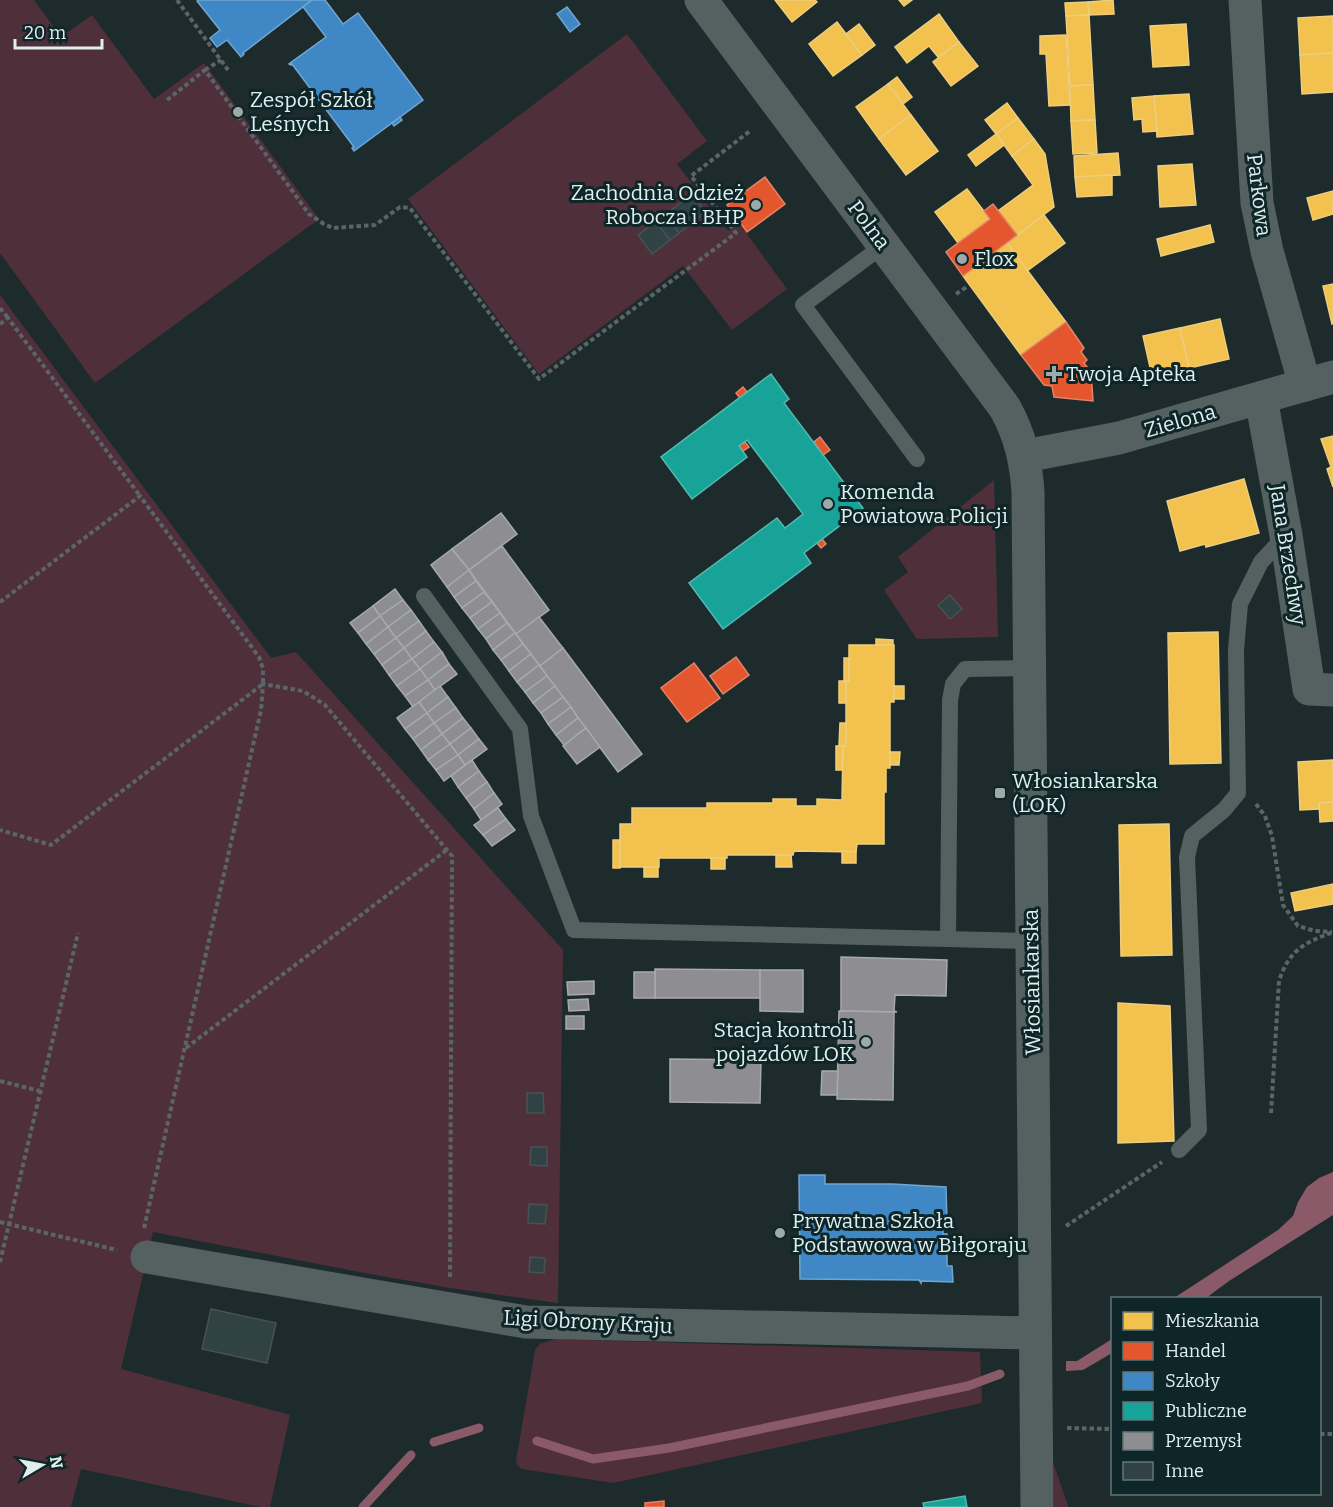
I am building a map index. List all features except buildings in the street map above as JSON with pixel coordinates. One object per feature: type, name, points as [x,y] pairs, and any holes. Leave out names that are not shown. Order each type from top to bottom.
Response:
[{"type":"street","name":"Polna","points":[[701,0],[1005,408],[1017,431],[1024,456]]},
{"type":"street","name":"Parkowa","points":[[1245,0],[1257,203],[1266,251],[1319,381]]},
{"type":"street","name":"Zielona","points":[[1024,456],[1109,440],[1319,381]]},
{"type":"street","name":"Jana Brzechwy","points":[[1261,398],[1286,535],[1309,689],[1333,690]]},
{"type":"street","name":"Włosiankarska","points":[[1024,456],[1028,492],[1037,1507]]},
{"type":"street","name":"Ligi Obrony Kraju","points":[[142,1256],[526,1322],[568,1325],[1035,1333]]},
{"type":"lane","points":[[884,245],[803,305],[917,459]]},
{"type":"lane","points":[[1179,1150],[1199,1130],[1187,857],[1192,836],[1224,810],[1238,793],[1236,650],[1240,604],[1261,562],[1286,535]]},
{"type":"lane","points":[[424,596],[520,729],[531,816],[574,930],[1031,941]]},
{"type":"lane","points":[[948,939],[950,700],[953,684],[965,669],[1029,668]]},
{"type":"path","points":[[177,0],[228,70]]},
{"type":"path","points":[[167,100],[221,60]]},
{"type":"path","points":[[205,70],[309,214],[316,219],[333,228],[375,225],[400,207],[410,208],[539,379],[736,233],[692,176],[750,131]]},
{"type":"path","points":[[0,308],[259,657],[263,669],[261,710],[184,1049],[142,1256],[0,1222]]},
{"type":"path","points":[[0,324],[8,318]]},
{"type":"path","points":[[0,602],[140,496]]},
{"type":"path","points":[[0,830],[51,845],[263,684],[303,691],[325,705],[452,856],[450,1288],[444,1309]]},
{"type":"path","points":[[1238,793],[1258,806],[1265,816],[1272,836],[1283,905],[1298,926],[1315,931],[1333,932]]},
{"type":"path","points":[[184,1049],[448,849]]},
{"type":"path","points":[[1271,1113],[1279,981],[1284,966],[1296,950],[1309,941],[1333,932]]},
{"type":"path","points":[[0,1262],[78,933]]},
{"type":"path","points":[[0,1081],[40,1091]]},
{"type":"path","points":[[1065,1227],[1179,1150]]},
{"type":"path","points":[[1036,1428],[1111,1429]]},
{"type":"shaded area","points":[[0,0],[34,0],[61,37],[92,15],[154,99],[204,63],[319,219],[95,383],[0,253]]},
{"type":"shaded area","points":[[627,34],[707,141],[677,164],[728,231],[739,223],[787,289],[732,330],[683,266],[539,374],[408,199]]},
{"type":"shaded area","points":[[0,295],[271,658],[296,652],[563,950],[558,1303],[370,1274],[153,1232],[121,1369],[290,1415],[270,1507],[81,1469],[71,1507],[0,1507]]},
{"type":"shaded area","points":[[994,480],[998,637],[917,639],[884,590],[908,572],[898,557]]},
{"type":"shaded area","points":[[1333,1172],[1333,1215],[1207,1297],[1176,1297],[1278,1230],[1293,1216],[1307,1187]]},
{"type":"shaded area","points":[[555,1339],[980,1352],[982,1403],[613,1483],[522,1469],[516,1461],[535,1350],[540,1344]]},
{"type":"shaded area","points":[[1111,1340],[1111,1354],[1083,1370],[1066,1371],[1066,1361],[1077,1361]]},
{"type":"shaded area","points":[[1053,1462],[1068,1506],[1068,1507],[1054,1507]]},
{"type":"waterway","points":[[537,1441],[593,1459],[669,1448],[968,1386],[1000,1374]]},
{"type":"waterway","points":[[434,1442],[479,1428]]},
{"type":"waterway","points":[[363,1507],[411,1455]]},
{"type":"place","name":"Zespół Szkół Leśnych","points":[[238,112]]},
{"type":"place","name":"Zachodnia Odzież Robocza i BHP","points":[[756,205]]},
{"type":"place","name":"Flox","points":[[962,259]]},
{"type":"place","name":"Twoja Apteka","points":[[1054,374]]},
{"type":"place","name":"Komenda Powiatowa Policji","points":[[828,504]]},
{"type":"place","name":"Włosiankarska (LOK)","points":[[1000,793]]},
{"type":"place","name":"Stacja kontroli pojazdów LOK","points":[[866,1042]]},
{"type":"place","name":"Prywatna Szkoła Podstawowa w Biłgoraju","points":[[780,1233]]}]
